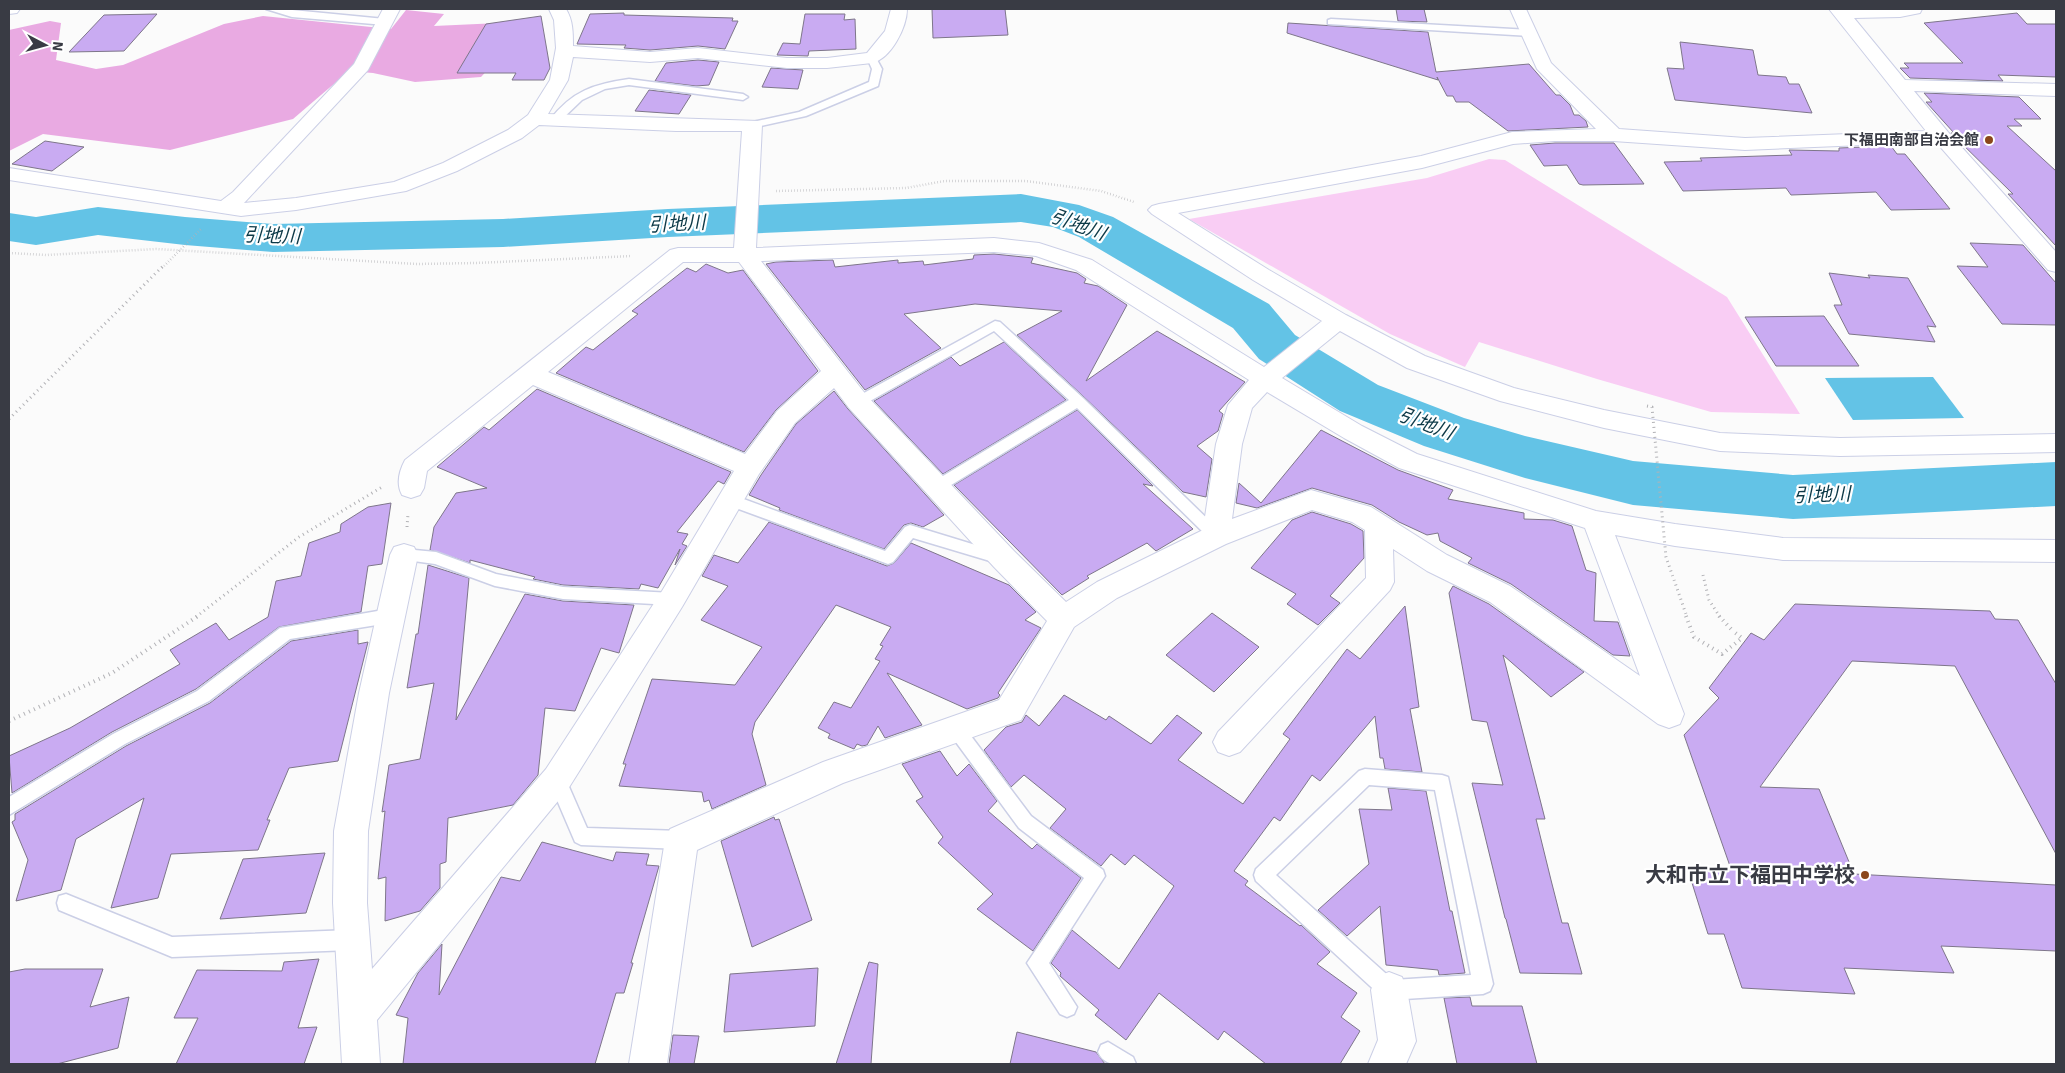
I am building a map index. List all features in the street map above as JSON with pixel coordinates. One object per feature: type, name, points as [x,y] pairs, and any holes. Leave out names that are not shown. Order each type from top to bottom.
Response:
[{"type":"street","points":[[545,120],[564,66],[565,51],[562,15],[557,9]]},
{"type":"street","points":[[565,51],[650,57],[698,53],[787,63],[827,63],[872,58],[888,42],[898,24],[899,9]]},
{"type":"street","points":[[1521,9],[1543,65],[1613,135]]},
{"type":"street","points":[[1840,11],[1900,12],[1914,9]]},
{"type":"street","points":[[1840,11],[1941,136],[2056,265]]},
{"type":"street","points":[[226,207],[247,188],[362,66],[388,15]]},
{"type":"street","points":[[1900,85],[2056,90]]},
{"type":"street","points":[[9,174],[241,210],[296,204],[399,187],[450,167],[545,120],[676,125],[752,125],[745,249],[858,402],[1004,559],[1064,619]]},
{"type":"street","points":[[1159,210],[1422,162],[1512,138],[1555,135],[1613,135],[1745,144],[1941,136]]},
{"type":"street","points":[[1159,210],[1334,323],[1416,362],[1509,395],[1604,419],[1720,442],[1840,447],[2056,444]]},
{"type":"street","points":[[412,478],[530,374],[678,255],[745,249],[994,245],[1039,250],[1084,265],[1269,377],[1354,432],[1408,461],[1596,521],[1675,535],[1783,549],[2056,551]]},
{"type":"street","points":[[1216,536],[1229,444],[1240,406],[1269,377],[1334,323]]},
{"type":"street","points":[[359,1013],[557,779],[672,599],[750,467],[786,417],[836,372]]},
{"type":"street","points":[[530,374],[750,467]]},
{"type":"street","points":[[648,1064],[682,840],[834,772],[1010,710],[1064,619],[1107,590],[1216,536],[1311,500],[1361,514],[1437,563],[1500,594],[1669,714],[1596,521]]},
{"type":"street","points":[[1229,742],[1380,582],[1379,526]]},
{"type":"street","points":[[361,1064],[359,1013],[350,940],[350,847],[366,733],[404,555]]},
{"type":"street","points":[[1387,1064],[1397,1041],[1389,990]]},
{"type":"lane","points":[[271,9],[292,14],[388,15]]},
{"type":"lane","points":[[1331,22],[1530,34]]},
{"type":"lane","points":[[752,125],[802,114],[874,84],[877,70],[872,58]]},
{"type":"lane","points":[[545,120],[578,98],[602,86],[629,82],[743,97]]},
{"type":"lane","points":[[858,402],[995,326],[1078,401],[1216,536]]},
{"type":"lane","points":[[938,486],[1078,401]]},
{"type":"lane","points":[[730,500],[888,558],[910,531],[1004,559]]},
{"type":"lane","points":[[404,555],[436,558],[495,580],[563,593],[672,599]]},
{"type":"lane","points":[[9,807],[120,740],[203,696],[286,633],[390,616]]},
{"type":"lane","points":[[956,729],[1025,822],[1096,876],[1037,963],[1066,1008]]},
{"type":"lane","points":[[1365,777],[1442,783],[1483,984],[1389,990],[1263,875],[1365,777]]},
{"type":"lane","points":[[557,779],[581,836],[682,840]]},
{"type":"lane","points":[[66,903],[172,948],[350,940]]},
{"type":"lane","points":[[1108,1052],[1126,1064]]},
{"type":"path","points":[[747,194],[906,188],[945,181],[1026,181],[1101,191],[1159,210]]},
{"type":"path","points":[[9,419],[204,226]]},
{"type":"path","points":[[9,253],[50,255],[127,249],[293,259],[454,264],[678,255]]},
{"type":"path","points":[[1647,406],[1652,407],[1666,557],[1694,637],[1722,654],[1742,638],[1716,614],[1706,596],[1703,575]]},
{"type":"path","points":[[404,555],[412,478]]},
{"type":"path","points":[[9,721],[112,672],[208,609],[299,536],[412,478]]},
{"type":"shaded area","points":[[406,10],[444,14],[434,26],[499,23],[509,47],[481,77],[415,82],[373,73],[349,71],[293,119],[170,150],[43,134],[9,151],[9,30],[50,21],[61,23],[56,60],[96,69],[123,65],[224,24],[263,16],[391,29]]},
{"type":"shaded area","points":[[1489,159],[1505,160],[1727,297],[1800,414],[1711,412],[1479,342],[1465,367],[1390,334],[1189,219],[1427,178]]},
{"type":"water","points":[[1933,377],[1964,418],[1853,420],[1825,378]]},
{"type":"building","points":[[932,9],[1005,9],[1008,35],[933,38]]},
{"type":"building","points":[[1396,9],[1424,9],[1427,22],[1398,21]]},
{"type":"building","points":[[624,13],[624,15],[733,18],[732,21],[738,21],[725,49],[698,46],[650,50],[624,48],[626,45],[577,44],[590,14]]},
{"type":"building","points":[[2017,13],[2027,24],[2056,24],[2056,77],[1998,75],[2003,81],[1910,78],[1900,68],[1909,68],[1904,63],[1963,63],[1924,23]]},
{"type":"building","points":[[157,14],[124,51],[69,52],[104,15]]},
{"type":"building","points":[[805,14],[845,14],[844,20],[855,19],[856,49],[809,51],[808,56],[777,55],[783,43],[800,44]]},
{"type":"building","points":[[541,16],[550,68],[544,80],[512,80],[516,73],[457,73],[486,24]]},
{"type":"building","points":[[1288,23],[1428,32],[1436,72],[1529,64],[1556,95],[1560,95],[1570,105],[1574,115],[1579,115],[1586,121],[1588,127],[1508,131],[1469,102],[1456,102],[1453,96],[1447,96],[1437,77],[1438,80],[1287,33]]},
{"type":"building","points":[[1680,42],[1753,50],[1758,75],[1786,77],[1789,84],[1799,84],[1812,113],[1675,100],[1667,68],[1684,69]]},
{"type":"building","points":[[698,60],[719,62],[709,85],[696,86],[655,81],[666,63]]},
{"type":"building","points":[[771,68],[803,70],[798,89],[762,87]]},
{"type":"building","points":[[649,90],[691,95],[679,114],[635,111]]},
{"type":"building","points":[[1924,93],[2019,97],[2041,119],[2014,119],[2022,126],[2007,126],[2056,171],[2056,246],[2008,194],[2013,194],[1951,133],[1954,133],[1926,102],[1932,102]]},
{"type":"building","points":[[45,141],[84,147],[52,171],[12,164]]},
{"type":"building","points":[[1614,143],[1644,184],[1579,184],[1567,165],[1544,166],[1530,145]]},
{"type":"building","points":[[1891,146],[1897,154],[1905,154],[1950,209],[1891,210],[1876,192],[1791,195],[1786,188],[1683,191],[1664,162],[1702,161],[1700,158],[1792,155],[1789,150],[1839,151],[1839,148]]},
{"type":"building","points":[[1970,243],[2023,245],[2056,283],[2056,325],[2002,324],[1957,266],[1988,267]]},
{"type":"building","points":[[994,254],[1033,258],[1031,263],[1077,273],[1086,279],[1084,283],[1098,286],[1127,305],[1086,381],[1157,331],[1245,382],[1219,411],[1223,414],[1218,431],[1197,446],[1212,459],[1206,497],[1183,492],[1017,335],[1062,311],[975,304],[904,314],[941,348],[865,390],[766,264],[833,260],[835,267],[898,260],[898,263],[923,261],[924,265],[973,259],[974,255]]},
{"type":"building","points":[[706,264],[728,273],[743,270],[818,371],[776,410],[744,452],[556,373],[586,347],[593,350],[638,314],[632,311],[687,268],[696,272]]},
{"type":"building","points":[[1829,273],[1870,278],[1868,275],[1908,278],[1936,327],[1927,326],[1935,342],[1849,334],[1834,305],[1842,305]]},
{"type":"building","points":[[1824,316],[1859,366],[1776,366],[1745,317]]},
{"type":"building","points":[[1004,342],[1066,400],[943,474],[874,401],[951,357],[960,366]]},
{"type":"building","points":[[537,389],[731,472],[724,484],[718,481],[677,532],[688,534],[682,544],[687,546],[675,565],[680,549],[658,588],[641,584],[639,589],[563,585],[533,579],[535,577],[470,560],[470,563],[430,550],[434,527],[456,493],[487,488],[437,467],[484,427],[489,430]]},
{"type":"building","points":[[834,391],[944,515],[923,527],[911,523],[904,525],[884,549],[779,510],[780,508],[749,495],[796,424]]},
{"type":"building","points":[[1077,410],[1153,486],[1143,484],[1193,529],[1156,551],[1147,543],[1087,576],[1089,578],[1062,595],[954,485]]},
{"type":"building","points":[[1321,430],[1398,470],[1453,490],[1448,499],[1524,513],[1524,519],[1553,520],[1572,526],[1586,570],[1596,573],[1594,621],[1618,622],[1630,656],[1613,655],[1511,584],[1468,563],[1472,558],[1440,541],[1438,533],[1427,535],[1399,522],[1372,505],[1312,488],[1257,508],[1236,503],[1239,483],[1261,503]]},
{"type":"building","points":[[391,503],[382,564],[368,566],[361,612],[279,627],[196,689],[112,732],[12,793],[9,756],[70,728],[180,664],[170,650],[216,623],[229,640],[268,617],[276,581],[301,576],[309,543],[340,532],[341,524],[368,507]]},
{"type":"building","points":[[1312,512],[1351,524],[1363,531],[1364,558],[1330,596],[1340,603],[1318,625],[1287,604],[1296,594],[1251,568],[1292,520]]},
{"type":"building","points":[[769,522],[887,566],[894,563],[911,543],[1009,585],[1036,612],[1025,620],[1041,628],[998,693],[1000,695],[998,698],[967,709],[887,673],[922,725],[885,738],[878,726],[867,745],[857,744],[854,749],[828,738],[830,734],[818,728],[834,702],[851,708],[880,661],[875,659],[883,646],[880,645],[891,627],[836,605],[755,722],[752,734],[766,785],[712,809],[709,800],[704,802],[702,792],[619,786],[626,764],[623,764],[652,679],[735,685],[762,647],[701,620],[728,586],[702,576],[714,555],[738,563]]},
{"type":"building","points":[[428,565],[469,578],[456,720],[525,594],[563,601],[634,605],[619,653],[601,648],[575,711],[545,708],[538,775],[513,805],[448,818],[446,862],[440,864],[440,888],[420,911],[385,921],[386,877],[378,879],[385,811],[382,812],[389,765],[420,759],[434,683],[407,688],[416,634],[418,634]]},
{"type":"building","points":[[1453,586],[1489,604],[1584,672],[1551,697],[1503,655],[1545,819],[1536,819],[1551,880],[1562,923],[1568,923],[1582,974],[1520,973],[1472,783],[1503,785],[1487,722],[1472,720],[1449,593]]},
{"type":"building","points":[[1795,604],[1990,611],[1995,619],[2018,620],[2056,684],[2056,854],[1955,666],[1852,661],[1760,787],[1819,789],[1854,874],[2056,885],[2056,951],[1941,946],[1954,973],[1844,968],[1855,994],[1742,988],[1724,934],[1708,934],[1687,867],[1731,869],[1684,735],[1719,698],[1709,688],[1751,633],[1764,640]]},
{"type":"building","points":[[1405,606],[1419,707],[1410,709],[1422,772],[1385,769],[1383,758],[1380,758],[1375,716],[1320,781],[1312,775],[1280,821],[1274,817],[1234,871],[1248,881],[1245,885],[1301,925],[1330,952],[1317,964],[1357,993],[1341,1017],[1360,1031],[1340,1064],[1266,1064],[1224,1031],[1218,1040],[1159,993],[1126,1040],[1095,1015],[1099,1010],[1060,976],[1061,973],[1051,963],[1072,930],[1119,969],[1174,886],[1134,855],[1125,865],[1111,854],[1101,866],[1050,828],[1066,809],[1024,775],[1011,787],[984,750],[1006,727],[1022,722],[1026,715],[1039,726],[1064,695],[1106,720],[1109,716],[1151,744],[1177,715],[1202,733],[1178,760],[1243,804],[1290,739],[1283,734],[1347,649],[1360,659]]},
{"type":"building","points":[[1212,613],[1259,647],[1214,692],[1166,655]]},
{"type":"building","points":[[358,630],[358,644],[368,642],[338,761],[289,768],[267,820],[270,820],[258,850],[171,854],[158,898],[111,908],[144,798],[76,839],[61,890],[16,901],[28,860],[12,822],[15,820],[15,814],[126,746],[210,703],[291,641]]},
{"type":"building","points":[[940,751],[957,776],[969,764],[997,801],[988,811],[1032,849],[1037,844],[1081,878],[1033,951],[977,909],[993,894],[938,843],[943,837],[916,801],[923,797],[902,764]]},
{"type":"building","points":[[1388,788],[1426,791],[1450,911],[1452,911],[1465,973],[1439,975],[1438,970],[1386,965],[1380,906],[1347,936],[1318,910],[1369,864],[1359,809],[1392,810]]},
{"type":"building","points":[[774,817],[775,820],[779,819],[812,920],[752,947],[721,841]]},
{"type":"building","points":[[542,842],[613,861],[616,852],[649,854],[646,865],[659,866],[624,993],[616,993],[595,1064],[403,1064],[408,1018],[396,1015],[418,973],[442,944],[439,995],[501,877],[520,881]]},
{"type":"building","points":[[325,853],[306,913],[220,919],[243,859]]},
{"type":"building","points":[[319,959],[298,1028],[317,1027],[304,1064],[176,1064],[198,1018],[174,1018],[197,970],[282,971],[284,962]]},
{"type":"building","points":[[869,962],[878,964],[871,1064],[836,1064]]},
{"type":"building","points":[[818,968],[815,1026],[724,1032],[730,974]]},
{"type":"building","points":[[25,969],[103,969],[90,1007],[129,997],[118,1048],[57,1064],[9,1064],[9,972]]},
{"type":"building","points":[[1470,997],[1472,1006],[1522,1006],[1537,1064],[1457,1064],[1444,998]]},
{"type":"building","points":[[1017,1032],[1096,1052],[1105,1064],[1010,1064]]},
{"type":"building","points":[[673,1035],[699,1036],[694,1064],[669,1064]]},
{"type":"waterway","name":"引地川","points":[[9,227],[36,231],[98,221],[185,231],[273,238],[503,233],[668,223],[1021,208],[1063,215],[1096,227],[1251,316],[1277,347],[1359,398],[1444,432],[1525,457],[1633,483],[1793,497],[2056,484]]},
{"type":"place","name":"下福田南部自治会館","points":[[1989,140]]},
{"type":"place","name":"大和市立下福田中学校","points":[[1865,875]]}]
